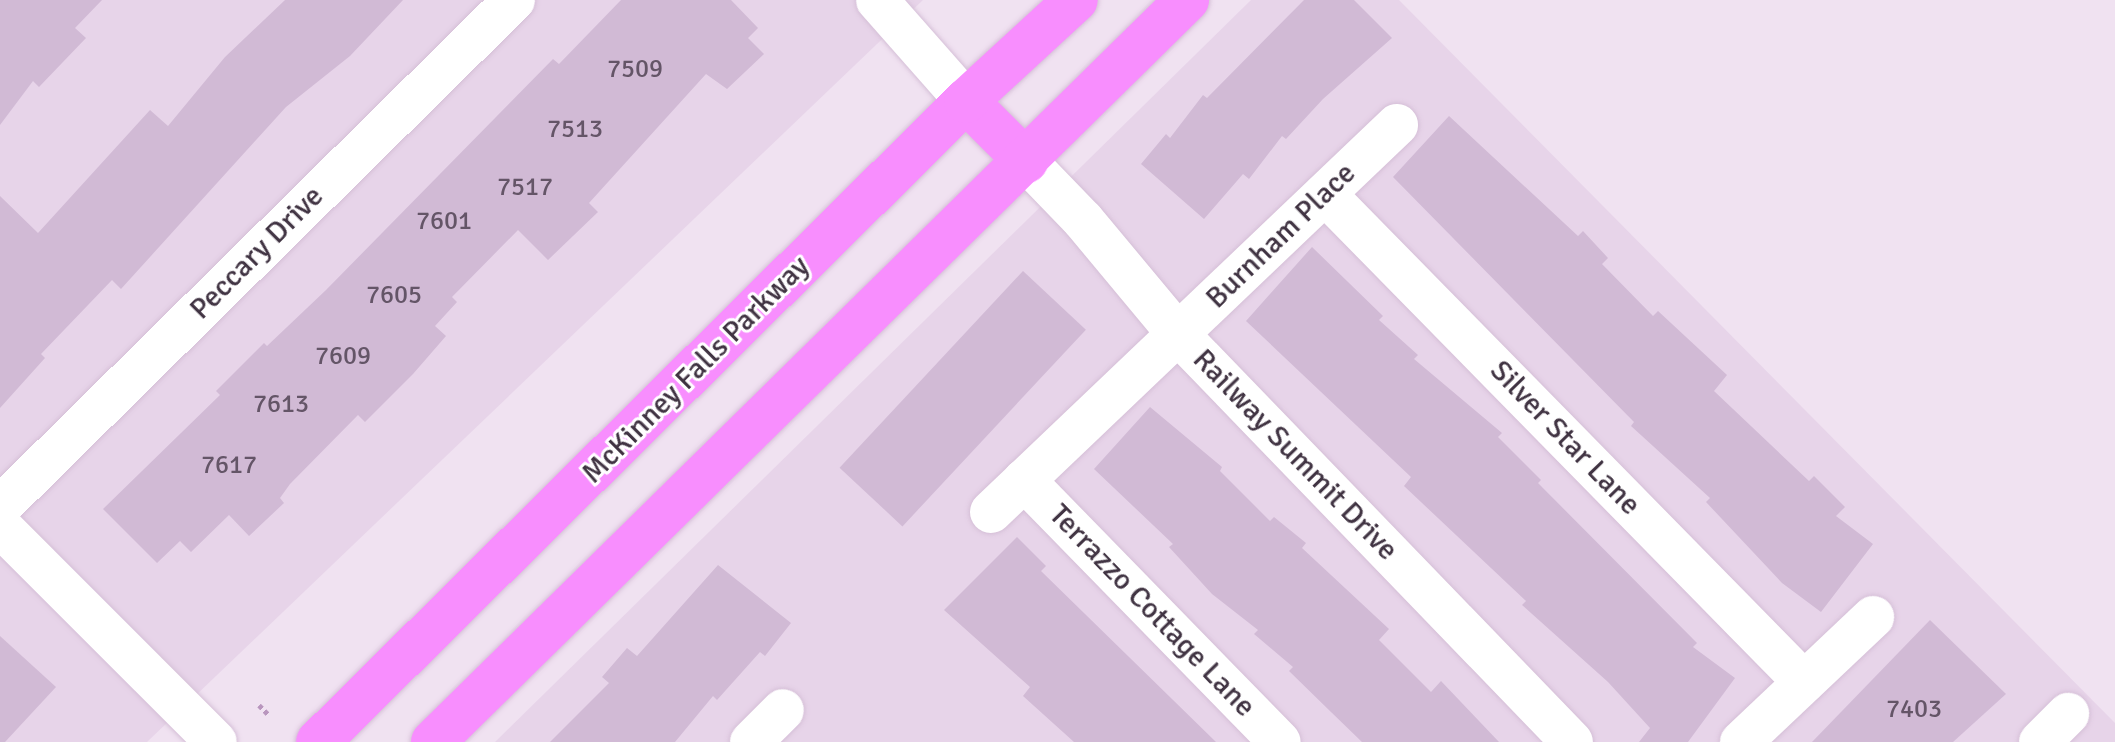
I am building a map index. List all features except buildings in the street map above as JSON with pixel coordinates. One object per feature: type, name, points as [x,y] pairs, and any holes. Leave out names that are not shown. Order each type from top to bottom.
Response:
[{"type":"main road","name":"McKinney Falls Parkway","points":[[318,742],[966,101],[1076,0]]},
{"type":"main road","points":[[433,742],[1187,0]]},
{"type":"main road","points":[[966,101],[1026,161]]},
{"type":"street","name":"Peccary Drive","points":[[0,507],[514,0]]},
{"type":"street","points":[[877,0],[966,101]]},
{"type":"street","name":"Burnham Place","points":[[991,512],[1397,125]]},
{"type":"street","name":"Railway Summit Drive","points":[[1026,161],[1083,220],[1178,334],[1572,742]]},
{"type":"street","name":"Silver Star Lane","points":[[1325,194],[1804,682]]},
{"type":"street","name":"Terrazzo Cottage Lane","points":[[1024,480],[1280,742]]},
{"type":"street","points":[[0,526],[216,742]]},
{"type":"street","points":[[1741,742],[1873,617]]},
{"type":"street","points":[[751,742],[783,710]]},
{"type":"path","points":[[259,705],[269,715]]},
{"type":"shaded area","points":[[0,0],[923,0],[147,742],[0,742]]},
{"type":"shaded area","points":[[1251,0],[1399,0],[2115,723],[2115,742],[495,742]]}]
